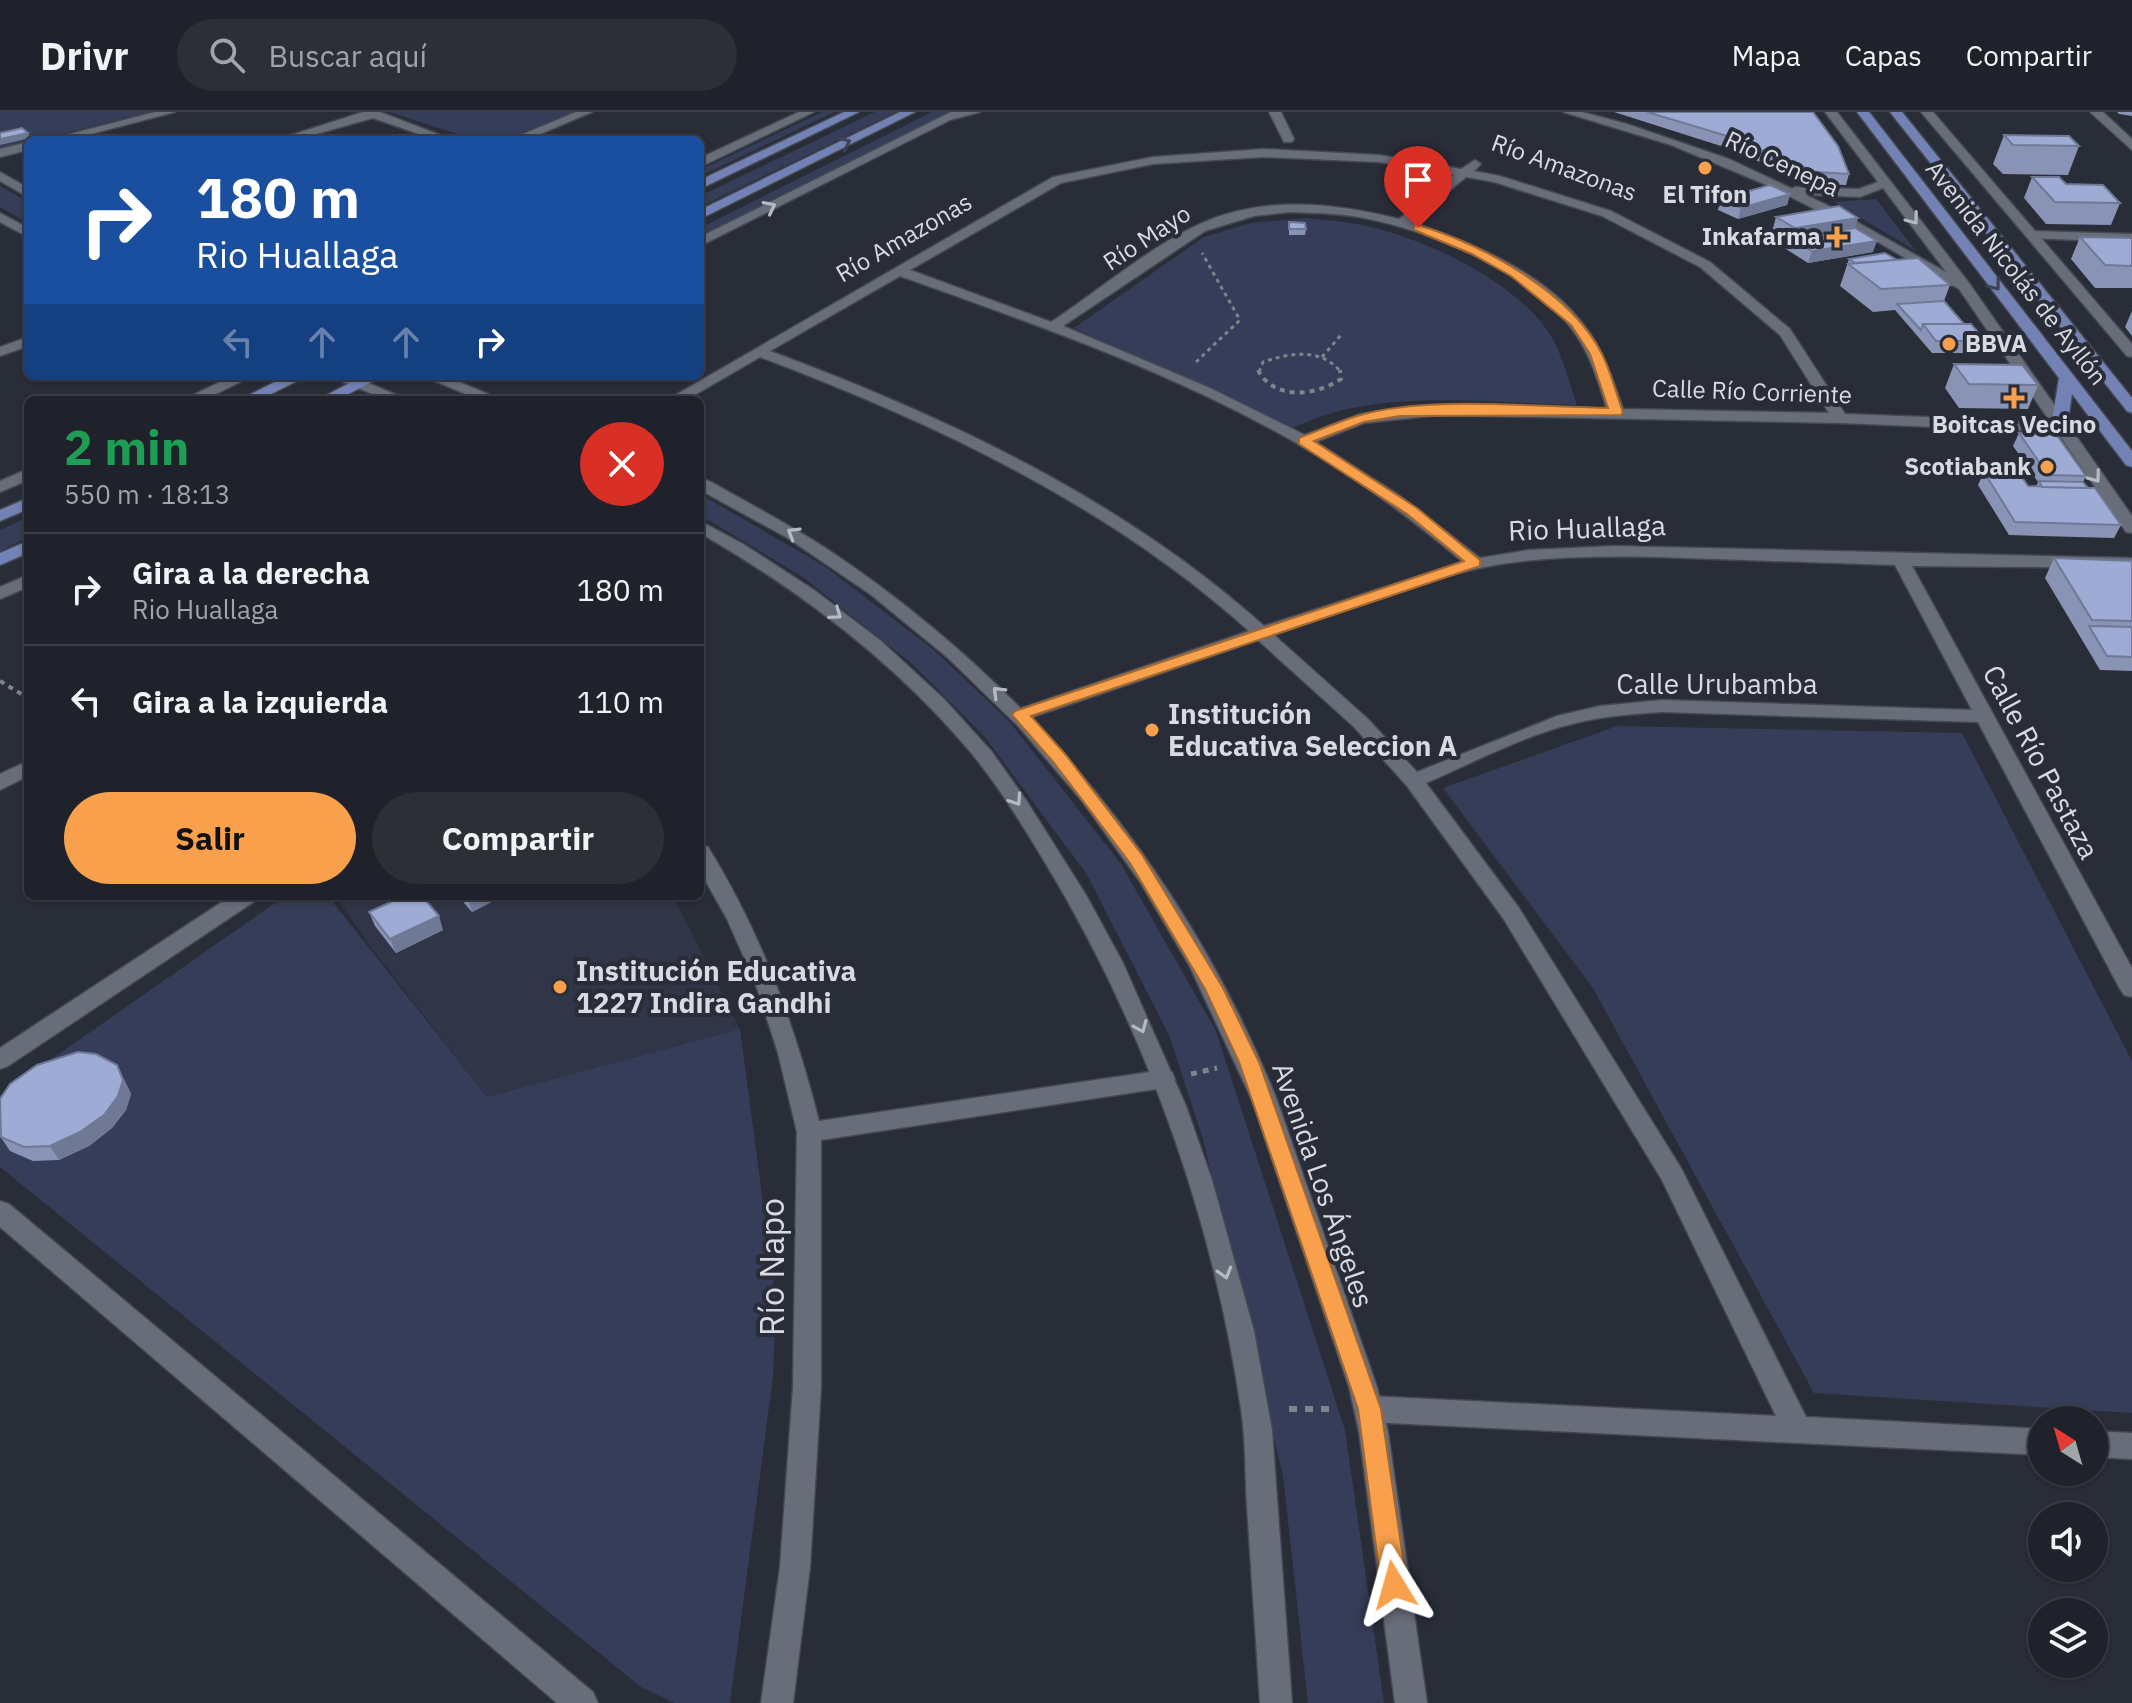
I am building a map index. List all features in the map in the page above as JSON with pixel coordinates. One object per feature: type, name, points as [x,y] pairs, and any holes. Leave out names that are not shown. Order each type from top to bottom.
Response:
[{"type":"main road","points":[[704,183],[853,112]]},
{"type":"main road","points":[[704,213],[909,112]]},
{"type":"main road","name":"Avenida Nicolás de Ayllón","points":[[1863,112],[2132,462]]},
{"type":"main road","name":"Avenida Nicolás de Ayllón","points":[[1896,112],[2132,408]]},
{"type":"main road","points":[[2059,427],[2067,377]]},
{"type":"main road","points":[[256,396],[290,380]]},
{"type":"main road","points":[[333,396],[366,380]]},
{"type":"main road","points":[[2113,381],[2132,390]]},
{"type":"main road","points":[[0,516],[24,505]]},
{"type":"main road","points":[[0,560],[24,548]]},
{"type":"street","points":[[70,136],[169,112]]},
{"type":"street","points":[[525,136],[586,112]]},
{"type":"street","points":[[704,161],[808,112]]},
{"type":"street","points":[[704,240],[955,114],[974,112]]},
{"type":"street","name":"Río Amazonas","points":[[682,396],[1057,180],[1099,164],[1170,148],[1222,142],[1295,140],[1275,112]]},
{"type":"street","name":"Río Cenepa","points":[[1569,112],[1672,141],[1795,191],[1964,286]]},
{"type":"street","points":[[1831,112],[1964,286],[2132,528]]},
{"type":"street","points":[[1927,112],[2132,353]]},
{"type":"street","points":[[2096,112],[2132,146]]},
{"type":"street","points":[[295,136],[371,113],[436,136]]},
{"type":"street","name":"Río Amazonas","points":[[1370,144],[1475,164],[1559,189],[1628,217],[1712,266],[1760,304],[1799,346],[1823,381],[1840,418]]},
{"type":"street","points":[[0,153],[24,147]]},
{"type":"street","points":[[1402,223],[1475,164]]},
{"type":"street","points":[[0,176],[24,191]]},
{"type":"street","points":[[1795,191],[1860,193],[1886,183]]},
{"type":"street","name":"Río Mayo","points":[[1054,326],[1191,233],[1218,221],[1253,212],[1313,209],[1350,212],[1402,223],[1476,252],[1544,294],[1576,322],[1596,354],[1616,412]]},
{"type":"street","points":[[0,217],[24,231]]},
{"type":"street","points":[[2033,235],[2132,238]]},
{"type":"street","points":[[900,271],[1054,326],[1220,399],[1304,441],[1412,511],[1475,563]]},
{"type":"street","points":[[0,352],[24,343]]},
{"type":"street","points":[[759,352],[891,404],[1050,482],[1131,530],[1264,633],[1350,712],[1414,781],[1511,913],[1672,1175],[1798,1430]]},
{"type":"street","points":[[200,396],[235,380]]},
{"type":"street","points":[[348,380],[358,384],[412,387],[469,396]]},
{"type":"street","name":"Calle Río Corriente","points":[[1304,441],[1361,419],[1400,412],[1439,410],[1840,418],[2059,427]]},
{"type":"street","points":[[0,487],[24,476]]},
{"type":"street","name":"Avenida Los Ángeles","points":[[704,485],[783,527],[881,591],[964,659],[1060,759],[1137,860],[1214,988],[1249,1062],[1369,1409],[1411,1703]]},
{"type":"street","points":[[704,528],[795,583],[849,623],[900,668],[966,734],[1009,790],[1090,919],[1128,995],[1163,1079],[1197,1177],[1228,1286],[1256,1409],[1276,1703]]},
{"type":"street","name":"Rio Huallaga","points":[[1020,715],[1475,563],[1559,552],[1901,561],[2132,563]]},
{"type":"street","name":"Calle Río Pastaza","points":[[1901,561],[2132,989]]},
{"type":"street","points":[[0,594],[24,582]]},
{"type":"street","name":"Calle Urubamba","points":[[1414,781],[1523,734],[1612,710],[1662,706],[1984,716]]},
{"type":"street","points":[[0,783],[24,769]]},
{"type":"street","name":"Río Napo","points":[[704,859],[738,919],[766,982],[790,1053],[809,1132],[807,1387],[795,1567],[777,1703]]},
{"type":"street","points":[[0,1060],[241,900]]},
{"type":"street","points":[[809,1132],[1163,1079]]},
{"type":"street","points":[[0,1212],[582,1703]]},
{"type":"street","points":[[1369,1409],[2028,1441]]},
{"type":"street","points":[[2108,1445],[2132,1446]]},
{"type":"path","points":[[1194,364],[1240,320],[1197,246]]},
{"type":"path","points":[[1322,357],[1341,335]]},
{"type":"path","points":[[1297,353],[1322,357],[1341,371],[1341,379],[1319,391],[1285,390],[1260,378],[1258,370],[1263,362],[1273,356],[1297,353]]},
{"type":"path","points":[[0,681],[24,696]]},
{"type":"path","points":[[1163,1079],[1249,1062]]},
{"type":"path","points":[[1256,1409],[1369,1409]]},
{"type":"shaded area","points":[[0,112],[150,112],[53,136],[24,136],[24,143],[0,149]]},
{"type":"shaded area","points":[[389,112],[574,112],[513,136],[464,136]]},
{"type":"shaded area","points":[[822,112],[835,112],[704,174],[704,168]]},
{"type":"shaded area","points":[[875,112],[896,112],[704,205],[704,194]]},
{"type":"shaded area","points":[[932,112],[948,112],[704,235],[704,226]]},
{"type":"shaded area","points":[[0,186],[24,200],[24,221],[0,207]]},
{"type":"shaded area","points":[[1876,199],[1916,251],[1834,202]]},
{"type":"shaded area","points":[[1306,218],[1362,225],[1413,240],[1496,282],[1539,320],[1554,341],[1577,405],[1460,400],[1401,402],[1343,410],[1291,428],[1074,328],[1204,237],[1251,223]]},
{"type":"shaded area","points":[[704,496],[826,567],[935,651],[1009,721],[1121,864],[1216,1031],[1345,1430],[1384,1703],[1308,1703],[1283,1476],[1203,1139],[1169,1035],[1086,873],[984,736],[911,663],[804,578],[704,517]]},
{"type":"shaded area","points":[[24,519],[24,539],[0,551],[0,530]]},
{"type":"shaded area","points":[[1617,726],[1962,733],[2132,1061],[2132,1413],[2108,1411],[2108,1406],[2028,1406],[1814,1393],[1593,988],[1443,788]]},
{"type":"shaded area","points":[[279,900],[331,900],[487,1097],[740,1029],[776,1301],[773,1377],[730,1703],[674,1703],[641,1687],[0,1167],[0,1095]]},
{"type":"shaded area","name":"Institución Educativa 1227 Indira Gandhi","points":[[339,900],[675,900],[740,1029],[487,1097],[369,945]]},
{"type":"building","points":[[1647,112],[1813,112],[1838,146],[1849,174],[1816,172],[1727,136]]},
{"type":"building","points":[[22,128],[28,133],[0,139],[0,133]]},
{"type":"building","points":[[2004,135],[2069,136],[2079,146],[2013,145]]},
{"type":"building","points":[[2032,177],[2059,177],[2066,184],[2103,185],[2120,203],[2055,202]]},
{"type":"building","points":[[1770,185],[1790,194],[1741,208],[1720,199]]},
{"type":"building","points":[[1839,206],[1858,218],[1795,228],[1776,217]]},
{"type":"building","points":[[1289,222],[1305,223],[1306,229],[1289,229]]},
{"type":"building","points":[[1855,228],[1877,241],[1812,251],[1792,239]]},
{"type":"building","points":[[2080,237],[2132,238],[2132,266],[2105,265]]},
{"type":"building","points":[[1885,253],[1897,260],[1855,263],[1849,259]]},
{"type":"building","points":[[1918,258],[1950,285],[1881,289],[1848,264]]},
{"type":"building","points":[[1944,301],[1964,324],[1923,324],[1921,330],[1897,304]]},
{"type":"building","points":[[1923,324],[1971,324],[1986,341],[1936,341]]},
{"type":"building","points":[[1954,364],[2022,365],[2038,385],[1969,384]]},
{"type":"building","points":[[2019,433],[2056,434],[2086,476],[2048,475]]},
{"type":"building","points":[[1984,472],[2019,473],[2028,486],[2095,488],[2121,525],[2015,522]]},
{"type":"building","points":[[2039,481],[2083,482],[2088,488],[2042,487]]},
{"type":"building","points":[[2054,558],[2132,561],[2132,621],[2092,620]]},
{"type":"building","points":[[2089,626],[2132,627],[2132,657],[2107,656]]},
{"type":"building","points":[[395,900],[425,900],[439,916],[390,939],[369,912]]},
{"type":"building","points":[[78,1052],[96,1054],[117,1065],[123,1080],[118,1096],[104,1115],[80,1132],[50,1146],[24,1147],[1,1137],[0,1099],[10,1084],[37,1065]]},
{"type":"place","name":"El Tifon","points":[[1705,168]]},
{"type":"place","name":"Inkafarma","points":[[1837,237]]},
{"type":"place","name":"BBVA","points":[[1949,344]]},
{"type":"place","name":"Boitcas Vecino","points":[[2014,398]]},
{"type":"place","name":"Scotiabank","points":[[2047,467]]},
{"type":"place","name":"Institución Educativa Seleccion A","points":[[1152,730]]},
{"type":"place","name":"Institución Educativa 1227 Indira Gandhi","points":[[560,987]]},
{"type":"route","points":[[1394,1585],[1369,1409],[1249,1062],[1214,988],[1137,860],[1099,807],[1020,715],[1475,563],[1412,511],[1304,441],[1330,428],[1400,412],[1616,412],[1596,354],[1576,322],[1515,274],[1476,252],[1418,228]]}]
